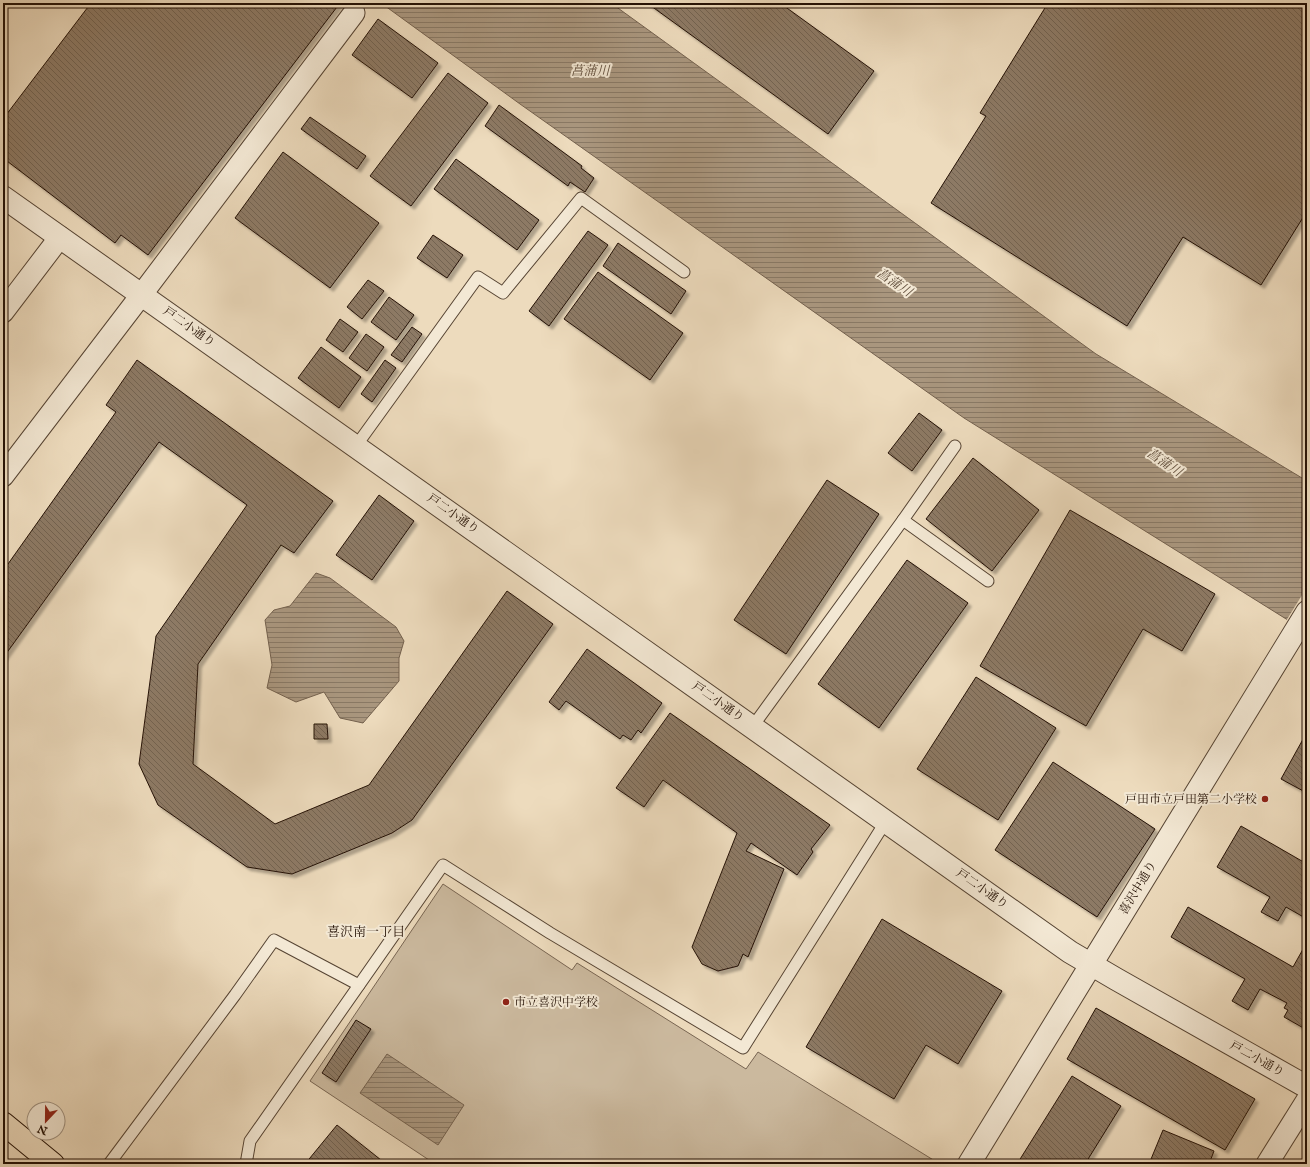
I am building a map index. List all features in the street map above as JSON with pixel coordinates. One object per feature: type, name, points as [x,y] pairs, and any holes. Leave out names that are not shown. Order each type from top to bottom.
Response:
[{"type":"main road","points":[[3,1123],[53,1164]]},
{"type":"street","points":[[3,476],[354,13]]},
{"type":"street","name":"戸二小通り","points":[[3,197],[753,726],[1070,952],[1307,1087]]},
{"type":"street","points":[[3,312],[60,236]]},
{"type":"street","name":"喜沢中通り","points":[[969,1164],[1307,612]]},
{"type":"street","points":[[1267,1164],[1307,1100]]},
{"type":"lane","points":[[356,446],[478,277],[503,293],[581,198],[684,272]]},
{"type":"lane","points":[[753,726],[955,446]]},
{"type":"lane","points":[[903,520],[988,581]]},
{"type":"lane","points":[[246,1164],[250,1141],[443,865],[550,933],[743,1048],[886,821]]},
{"type":"lane","points":[[109,1164],[274,940],[359,985]]},
{"type":"shaded area","name":"市立喜沢中学校","points":[[443,884],[572,970],[577,963],[746,1069],[758,1052],[935,1161],[933,1164],[435,1164],[310,1081]]},
{"type":"water","name":"菖蒲川","points":[[381,3],[611,3],[1096,354],[1307,481],[1307,632],[964,418],[520,104]]},
{"type":"water","points":[[316,573],[330,578],[396,627],[404,641],[399,658],[399,681],[363,723],[340,718],[324,692],[296,702],[267,688],[272,665],[265,620],[274,610],[290,606]]},
{"type":"water","points":[[387,1054],[464,1105],[438,1145],[360,1093]]},
{"type":"pier","points":[[1307,587],[1307,634],[1286,621]]},
{"type":"building","points":[[91,3],[340,3],[148,255],[121,235],[115,243],[3,158],[3,119]]},
{"type":"building","points":[[647,3],[780,3],[874,71],[828,134]]},
{"type":"building","points":[[1048,3],[1307,3],[1307,211],[1261,285],[1183,237],[1127,326],[931,203],[986,116],[980,113]]},
{"type":"building","points":[[378,19],[438,63],[412,98],[352,55]]},
{"type":"building","points":[[448,73],[488,103],[411,206],[370,176]]},
{"type":"building","points":[[499,105],[582,166],[581,168],[594,178],[585,192],[570,182],[568,186],[485,126]]},
{"type":"building","points":[[310,117],[366,156],[357,169],[301,129]]},
{"type":"building","points":[[283,152],[379,223],[330,288],[235,218]]},
{"type":"building","points":[[456,159],[539,220],[517,250],[434,189]]},
{"type":"building","points":[[588,231],[608,245],[549,326],[529,311]]},
{"type":"building","points":[[433,235],[463,255],[447,278],[417,258]]},
{"type":"building","points":[[618,243],[686,291],[671,314],[603,266]]},
{"type":"building","points":[[598,272],[683,333],[650,380],[564,319]]},
{"type":"building","points":[[368,280],[384,291],[362,319],[347,307]]},
{"type":"building","points":[[389,297],[414,315],[396,340],[371,322]]},
{"type":"building","points":[[340,319],[358,332],[343,352],[326,340]]},
{"type":"building","points":[[412,327],[422,334],[402,362],[391,355]]},
{"type":"building","points":[[366,334],[384,347],[367,371],[349,358]]},
{"type":"building","points":[[321,347],[361,377],[339,408],[298,378]]},
{"type":"building","points":[[137,360],[333,501],[294,553],[281,545],[198,664],[193,764],[275,824],[369,785],[507,591],[553,624],[412,820],[392,833],[292,874],[247,867],[158,805],[139,764],[156,636],[247,505],[159,442],[3,658],[3,571],[116,412],[106,405]]},
{"type":"building","points":[[385,360],[396,368],[372,402],[361,394]]},
{"type":"building","points":[[919,413],[942,430],[912,471],[888,453]]},
{"type":"building","points":[[973,458],[1039,510],[992,571],[926,519]]},
{"type":"building","points":[[827,480],[879,514],[786,654],[734,620]]},
{"type":"building","points":[[379,495],[414,521],[372,580],[336,555]]},
{"type":"building","points":[[1070,510],[1215,594],[1182,651],[1143,629],[1086,726],[980,666]]},
{"type":"building","points":[[907,560],[968,603],[879,728],[818,684]]},
{"type":"building","points":[[587,649],[662,703],[641,733],[638,730],[631,740],[623,735],[620,739],[566,701],[559,710],[549,702]]},
{"type":"building","points":[[976,677],[1056,728],[998,820],[917,769]]},
{"type":"building","points":[[670,713],[830,825],[811,849],[813,852],[797,875],[751,843],[746,851],[784,869],[748,957],[743,954],[738,966],[718,971],[702,964],[692,947],[737,833],[663,780],[644,807],[616,788]]},
{"type":"building","points":[[314,724],[327,724],[328,739],[314,739]]},
{"type":"building","points":[[1307,732],[1307,793],[1281,779]]},
{"type":"building","points":[[1053,762],[1155,829],[1097,917],[995,850]]},
{"type":"building","points":[[1241,826],[1307,864],[1307,919],[1286,907],[1278,921],[1261,912],[1270,897],[1217,867]]},
{"type":"building","points":[[1188,907],[1293,967],[1307,942],[1307,1030],[1284,1017],[1288,1010],[1284,1008],[1287,1003],[1260,989],[1248,1010],[1232,1001],[1245,979],[1171,937]]},
{"type":"building","points":[[882,919],[1002,991],[958,1064],[926,1045],[894,1099],[806,1047]]},
{"type":"building","points":[[1096,1008],[1255,1099],[1225,1150],[1067,1059]]},
{"type":"building","points":[[356,1020],[371,1029],[336,1082],[322,1073]]},
{"type":"building","points":[[1072,1076],[1121,1106],[1085,1164],[1017,1164]]},
{"type":"building","points":[[337,1125],[386,1164],[305,1164]]},
{"type":"building","points":[[1163,1130],[1214,1151],[1209,1164],[1149,1164]]},
{"type":"place","name":"戸田市立戸田第二小学校","points":[[1265,799]]},
{"type":"place","name":"市立喜沢中学校","points":[[506,1002]]},
{"type":"district","name":"喜沢南一丁目","points":[[366,932]]}]
